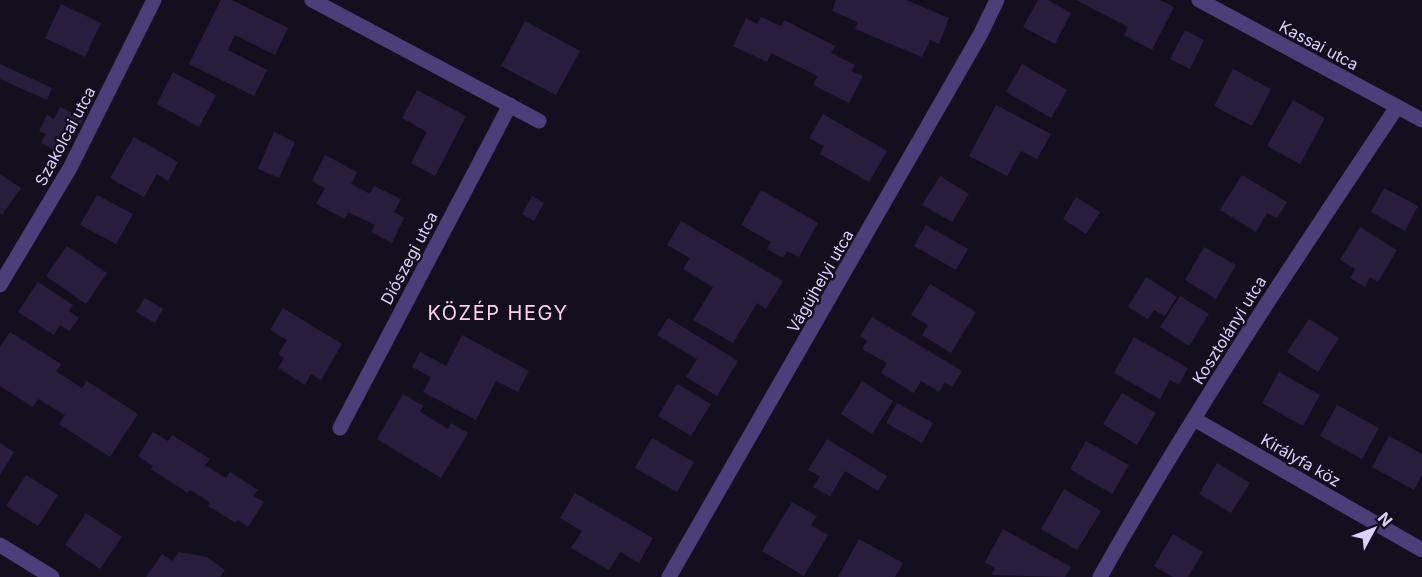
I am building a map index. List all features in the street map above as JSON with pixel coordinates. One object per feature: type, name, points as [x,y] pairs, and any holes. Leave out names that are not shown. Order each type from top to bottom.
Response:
[{"type":"street","name":"Szakolcai utca","points":[[0,285],[70,168],[154,0]]},
{"type":"street","points":[[312,0],[539,121]]},
{"type":"street","name":"Vágújhelyi utca","points":[[669,577],[980,35],[997,0]]},
{"type":"street","name":"Kassai utca","points":[[1199,0],[1422,120]]},
{"type":"street","name":"Diószegi utca","points":[[340,428],[510,105]]},
{"type":"street","name":"Kosztolányi utca","points":[[1100,577],[1194,419],[1283,277],[1397,107]]},
{"type":"street","name":"Királyfa köz","points":[[1194,419],[1422,550]]},
{"type":"street","points":[[0,545],[52,577]]},
{"type":"building","points":[[221,0],[232,0],[288,28],[275,55],[235,35],[228,50],[267,70],[254,96],[189,64]]},
{"type":"building","points":[[836,0],[906,0],[949,18],[939,44],[930,40],[922,57],[855,29],[858,22],[832,11]]},
{"type":"building","points":[[1038,0],[1048,0],[1071,13],[1055,44],[1023,27]]},
{"type":"building","points":[[1076,0],[1160,0],[1174,7],[1152,50],[1124,35],[1128,27]]},
{"type":"building","points":[[61,4],[101,23],[85,57],[45,38]]},
{"type":"building","points":[[761,17],[781,26],[784,20],[835,46],[831,53],[855,65],[851,71],[863,76],[849,103],[813,85],[818,76],[771,53],[767,62],[733,46],[746,18],[757,24]]},
{"type":"building","points":[[525,21],[580,51],[556,95],[501,66]]},
{"type":"building","points":[[1185,30],[1204,40],[1190,69],[1170,59]]},
{"type":"building","points":[[0,64],[52,88],[47,100],[0,79]]},
{"type":"building","points":[[1022,64],[1067,90],[1051,118],[1006,92]]},
{"type":"building","points":[[1233,69],[1271,89],[1252,126],[1214,106]]},
{"type":"building","points":[[173,72],[216,95],[199,127],[157,104]]},
{"type":"building","points":[[417,90],[466,116],[435,176],[411,163],[427,132],[402,118]]},
{"type":"building","points":[[1293,100],[1325,118],[1300,164],[1267,146]]},
{"type":"building","points":[[996,105],[1051,134],[1037,159],[1021,151],[1007,176],[969,156]]},
{"type":"building","points":[[60,107],[84,119],[64,155],[41,143],[46,134],[39,131],[47,115],[54,119]]},
{"type":"building","points":[[823,114],[887,151],[869,182],[820,154],[824,146],[809,138]]},
{"type":"building","points":[[274,132],[295,142],[279,178],[258,169]]},
{"type":"building","points":[[134,137],[178,162],[168,181],[157,174],[144,197],[110,178]]},
{"type":"building","points":[[325,155],[357,172],[351,184],[370,194],[374,186],[401,199],[394,212],[404,218],[392,243],[371,232],[375,225],[348,212],[345,219],[316,204],[325,188],[312,181]]},
{"type":"building","points":[[0,174],[21,188],[2,215],[0,213]]},
{"type":"building","points":[[1242,175],[1287,202],[1277,218],[1267,213],[1256,232],[1220,210]]},
{"type":"building","points":[[940,176],[969,194],[952,222],[922,205]]},
{"type":"building","points":[[1384,188],[1418,206],[1405,231],[1371,212]]},
{"type":"building","points":[[761,190],[818,223],[799,257],[787,251],[783,258],[767,249],[771,242],[741,225]]},
{"type":"building","points":[[97,195],[133,214],[116,244],[80,225]]},
{"type":"building","points":[[532,196],[544,203],[534,221],[522,214]]},
{"type":"building","points":[[1076,197],[1100,212],[1086,234],[1063,219]]},
{"type":"building","points":[[681,221],[783,281],[766,309],[757,303],[733,343],[693,320],[713,287],[683,269],[690,258],[667,245]]},
{"type":"building","points":[[926,225],[968,249],[956,270],[914,246]]},
{"type":"building","points":[[1360,227],[1397,250],[1378,282],[1370,277],[1365,287],[1350,278],[1355,269],[1340,260]]},
{"type":"building","points":[[67,246],[107,273],[86,304],[46,276]]},
{"type":"building","points":[[1204,247],[1236,265],[1216,299],[1185,280]]},
{"type":"building","points":[[1146,277],[1177,297],[1165,316],[1154,310],[1148,319],[1128,307]]},
{"type":"building","points":[[38,282],[73,305],[69,311],[79,318],[69,331],[60,325],[54,335],[18,312]]},
{"type":"building","points":[[930,284],[976,312],[951,353],[922,335],[928,325],[911,315]]},
{"type":"building","points":[[1180,296],[1209,314],[1189,346],[1160,327]]},
{"type":"building","points":[[145,298],[163,309],[155,323],[136,312]]},
{"type":"building","points":[[283,308],[342,344],[321,380],[311,374],[305,385],[278,368],[284,358],[278,354],[287,340],[270,330]]},
{"type":"building","points":[[872,317],[962,371],[952,387],[945,382],[939,392],[921,381],[914,393],[881,373],[887,363],[862,349],[867,341],[860,336]]},
{"type":"building","points":[[668,318],[738,361],[717,396],[686,377],[697,359],[657,335]]},
{"type":"building","points":[[1309,319],[1339,338],[1318,372],[1287,352]]},
{"type":"building","points":[[10,332],[61,364],[56,371],[82,388],[87,381],[138,414],[110,457],[59,424],[65,415],[38,399],[33,407],[0,386],[0,347]]},
{"type":"building","points":[[462,335],[529,371],[518,392],[496,381],[476,420],[423,392],[431,377],[412,367],[420,352],[446,366]]},
{"type":"building","points":[[1134,337],[1188,368],[1179,385],[1170,380],[1160,399],[1114,373]]},
{"type":"building","points":[[1279,372],[1320,395],[1303,426],[1262,403]]},
{"type":"building","points":[[862,381],[893,401],[872,434],[841,414]]},
{"type":"building","points":[[677,384],[711,404],[691,436],[658,416]]},
{"type":"building","points":[[1122,393],[1156,413],[1137,445],[1103,424]]},
{"type":"building","points":[[403,394],[423,406],[420,412],[448,429],[451,423],[468,433],[441,478],[377,439]]},
{"type":"building","points":[[897,403],[933,423],[922,443],[886,423]]},
{"type":"building","points":[[1337,405],[1379,428],[1362,459],[1320,436]]},
{"type":"building","points":[[153,432],[168,441],[172,435],[210,459],[205,465],[226,478],[230,472],[258,490],[253,496],[264,502],[248,527],[238,520],[236,523],[208,506],[210,502],[190,490],[188,493],[151,469],[153,466],[138,456]]},
{"type":"building","points":[[1389,436],[1422,454],[1422,475],[1414,490],[1372,467]]},
{"type":"building","points":[[652,438],[694,462],[677,492],[635,468]]},
{"type":"building","points":[[827,439],[887,476],[878,491],[845,471],[830,496],[813,487],[820,476],[808,470]]},
{"type":"building","points":[[1086,441],[1129,465],[1112,494],[1070,469]]},
{"type":"building","points":[[0,443],[14,452],[0,475]]},
{"type":"building","points":[[1217,463],[1250,483],[1231,513],[1199,494]]},
{"type":"building","points":[[26,475],[58,495],[38,526],[6,506]]},
{"type":"building","points":[[1064,489],[1101,511],[1077,550],[1041,529]]},
{"type":"building","points":[[575,493],[653,538],[639,563],[620,552],[609,570],[571,548],[582,531],[560,518]]},
{"type":"building","points":[[792,502],[817,516],[811,525],[828,535],[804,576],[762,551]]},
{"type":"building","points":[[86,513],[122,537],[100,569],[65,545]]},
{"type":"building","points":[[1003,529],[1071,567],[1065,577],[991,575],[995,568],[985,562]]},
{"type":"building","points":[[1173,534],[1203,552],[1188,577],[1173,577],[1154,566]]},
{"type":"building","points":[[859,539],[903,563],[895,577],[838,577]]},
{"type":"building","points":[[179,552],[207,557],[225,570],[220,577],[146,577],[162,554],[172,561]]},
{"type":"district","name":"KÖZÉP HEGY","points":[[498,313]]}]
